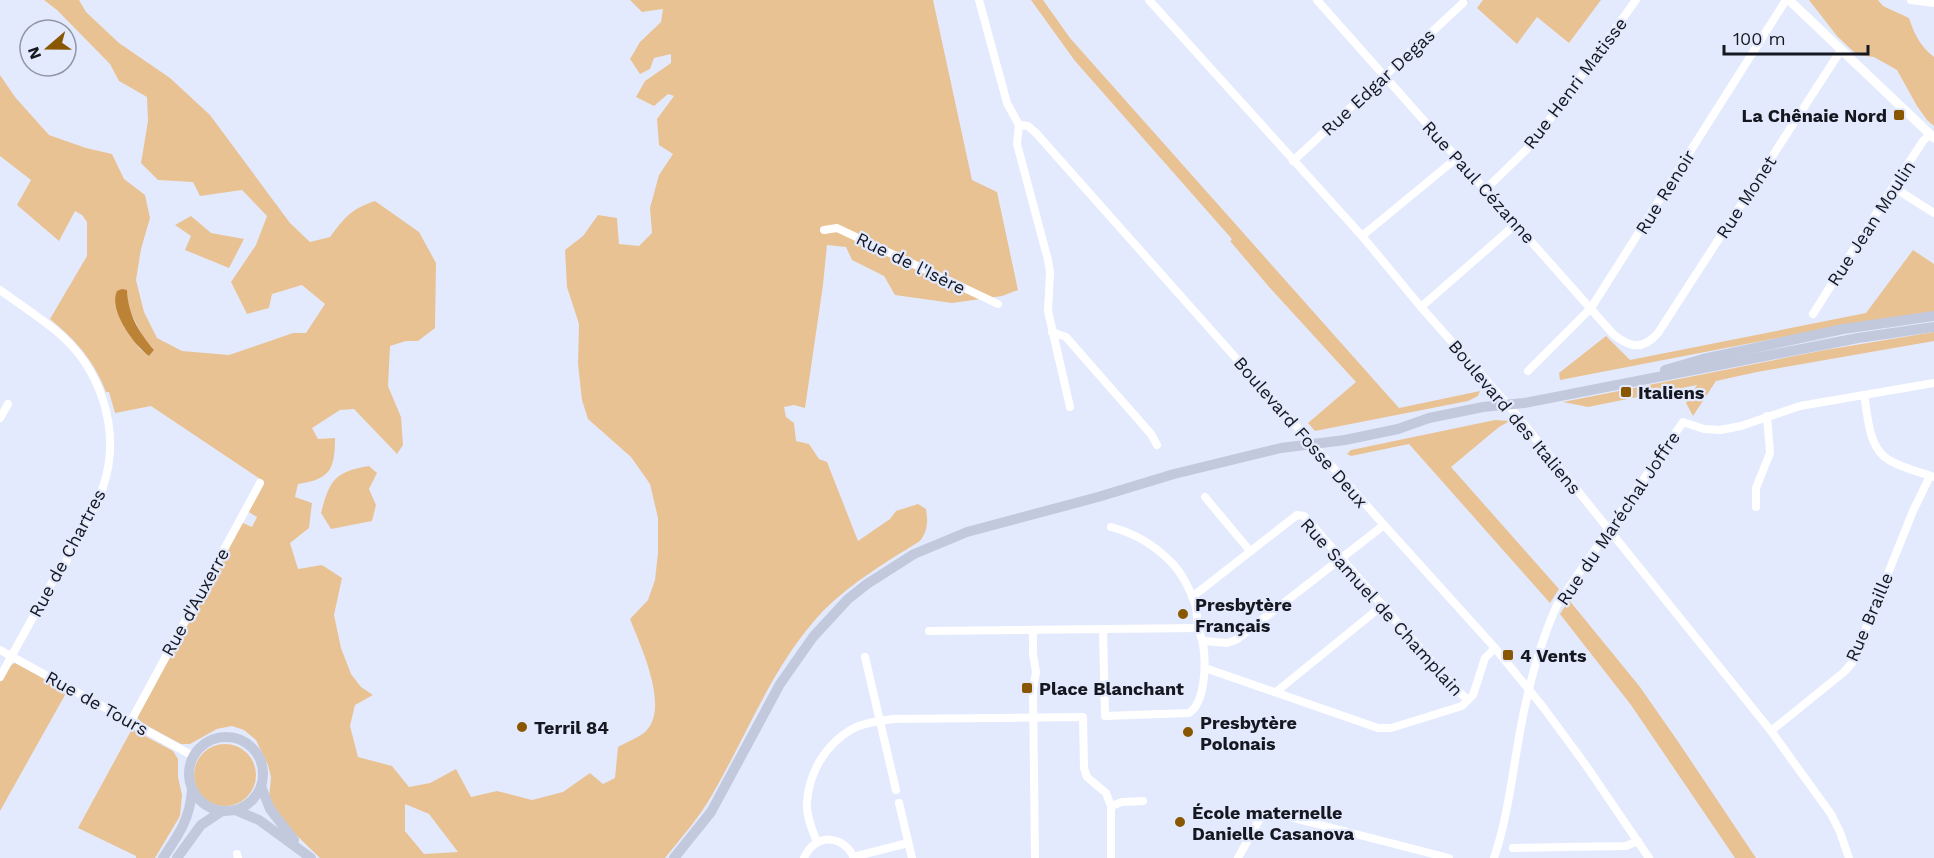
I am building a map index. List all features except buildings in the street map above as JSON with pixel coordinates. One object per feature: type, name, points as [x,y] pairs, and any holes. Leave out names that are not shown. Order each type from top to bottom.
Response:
[{"type":"main road","points":[[1645,378],[1675,366],[1776,343],[1853,328],[1934,316]]},
{"type":"main road","points":[[674,858],[711,812],[780,684],[800,654],[833,613],[848,599],[899,562],[933,545],[989,525],[1098,497],[1174,474],[1281,448],[1313,445],[1398,429],[1429,418],[1483,407],[1524,403],[1858,338],[1934,327]]},
{"type":"main road","points":[[163,858],[188,817],[192,790],[189,773],[193,756],[203,744],[217,738],[233,737],[253,749],[261,763],[261,786],[251,801],[235,810],[222,811],[208,806],[192,790]]},
{"type":"main road","points":[[261,786],[270,809],[302,850]]},
{"type":"main road","points":[[235,810],[259,820],[311,858]]},
{"type":"main road","points":[[177,858],[201,825],[222,811]]},
{"type":"street","points":[[979,0],[1007,103],[1018,125],[1017,144],[1049,266],[1048,307],[1070,406]]},
{"type":"street","name":"Boulevard des Italiens","points":[[1149,0],[1362,236],[1508,405],[1610,530],[1771,731],[1831,814],[1849,858]]},
{"type":"street","name":"Rue Paul Cézanne","points":[[1317,0],[1614,334],[1624,342],[1636,346],[1650,342]]},
{"type":"street","name":"Rue Henri Matisse","points":[[1486,189],[1532,144],[1636,0]]},
{"type":"street","points":[[1788,0],[1932,136]]},
{"type":"street","name":"Rue Renoir","points":[[1528,371],[1591,308],[1788,0]]},
{"type":"street","points":[[1911,0],[1934,3]]},
{"type":"street","name":"Rue Edgar Degas","points":[[1293,161],[1463,3]]},
{"type":"street","name":"Rue Monet","points":[[1650,342],[1841,50]]},
{"type":"street","name":"Boulevard Fosse Deux","points":[[1018,125],[1028,126],[1036,133],[1495,648],[1585,764],[1649,858]]},
{"type":"street","name":"Rue Jean Moulin","points":[[1813,314],[1923,141],[1932,136]]},
{"type":"street","points":[[1362,236],[1458,157]]},
{"type":"street","points":[[1893,187],[1934,213]]},
{"type":"street","points":[[1421,307],[1516,224]]},
{"type":"street","name":"Rue de l'Isère","points":[[824,230],[837,228],[998,304]]},
{"type":"street","name":"Rue de Chartres","points":[[0,290],[56,331],[80,356],[100,392],[108,422],[110,454],[104,485],[92,512],[68,555],[66,563],[55,577],[0,676]]},
{"type":"street","points":[[1052,332],[1066,337],[1151,434],[1157,445]]},
{"type":"street","points":[[1756,507],[1756,488],[1770,453],[1767,416],[1800,406],[1934,383]]},
{"type":"street","points":[[1864,395],[1877,450],[1889,460],[1932,477]]},
{"type":"street","points":[[0,418],[8,404]]},
{"type":"street","name":"Rue du Maréchal Joffre","points":[[1494,858],[1510,789],[1528,690],[1557,604],[1683,422],[1704,429],[1720,430],[1741,426],[1767,416]]},
{"type":"street","name":"Rue Braille","points":[[1771,731],[1852,663],[1913,511],[1932,477]]},
{"type":"street","name":"Rue d'Auxerre","points":[[131,721],[260,483]]},
{"type":"street","points":[[1192,597],[1250,551],[1205,497]]},
{"type":"street","name":"Rue Samuel de Champlain","points":[[1250,551],[1297,514],[1304,516],[1468,700]]},
{"type":"street","points":[[1203,641],[1227,643],[1236,640],[1383,525]]},
{"type":"street","points":[[1103,629],[1105,716],[1192,712],[1200,697],[1205,668],[1203,641],[1198,628],[1196,606],[1178,572],[1164,556],[1128,531],[1111,527]]},
{"type":"street","points":[[1276,692],[1383,605]]},
{"type":"street","points":[[929,631],[1198,628]]},
{"type":"street","points":[[1033,630],[1036,672],[1033,690],[1035,858]]},
{"type":"street","points":[[1205,668],[1377,728],[1391,728],[1462,706],[1473,695],[1485,658],[1495,648]]},
{"type":"street","name":"Rue de Tours","points":[[0,650],[193,756]]},
{"type":"street","points":[[864,657],[896,790]]},
{"type":"street","points":[[817,842],[807,802],[812,776],[818,763],[832,745],[852,729],[893,719],[1083,717],[1084,768],[1087,777],[1106,793],[1112,806],[1112,858]]},
{"type":"street","points":[[1112,806],[1122,802],[1143,801]]},
{"type":"street","points":[[899,803],[912,858]]},
{"type":"street","points":[[1238,858],[1263,813],[1274,813],[1449,858]]},
{"type":"street","points":[[804,858],[807,851],[817,842],[828,839],[840,842],[850,850],[853,857],[908,843]]},
{"type":"street","points":[[1514,849],[1626,846],[1638,841]]},
{"type":"shaded area","points":[[44,0],[79,0],[86,12],[119,43],[170,78],[210,115],[290,223],[310,242],[330,237],[349,214],[375,201],[419,232],[436,263],[435,328],[418,341],[406,341],[390,346],[388,386],[401,417],[403,445],[397,454],[354,409],[340,410],[312,428],[318,439],[335,438],[334,458],[329,471],[324,476],[298,484],[295,497],[312,503],[309,528],[290,543],[298,569],[322,565],[342,578],[334,615],[341,648],[351,674],[361,687],[373,695],[355,705],[350,726],[358,757],[392,766],[409,787],[430,783],[456,769],[471,797],[497,791],[532,800],[563,792],[590,773],[603,784],[615,778],[618,747],[646,731],[653,720],[655,707],[651,676],[630,619],[648,600],[655,580],[658,518],[650,484],[631,457],[588,419],[582,400],[578,364],[579,324],[567,287],[565,250],[583,236],[598,215],[617,218],[619,244],[639,246],[652,233],[650,208],[659,175],[673,154],[659,145],[657,119],[674,96],[668,94],[654,106],[636,97],[645,81],[671,63],[671,54],[654,58],[650,69],[640,74],[630,59],[640,42],[661,22],[663,9],[642,12],[630,0],[933,0],[972,180],[997,192],[1018,290],[1002,296],[952,303],[895,295],[884,276],[852,260],[846,247],[827,245],[805,408],[794,405],[784,407],[786,417],[794,423],[796,441],[809,444],[819,459],[827,462],[858,541],[890,519],[896,511],[918,504],[926,509],[926,529],[920,541],[845,591],[805,632],[775,676],[707,803],[665,858],[320,858],[290,829],[269,799],[271,777],[268,765],[256,740],[244,730],[232,726],[217,729],[190,744],[181,744],[137,718],[241,522],[252,527],[257,517],[247,511],[263,481],[151,406],[115,413],[109,392],[106,392],[90,361],[76,343],[50,319],[87,256],[87,222],[75,211],[59,241],[17,205],[31,180],[0,156],[0,75],[15,97],[49,135],[112,154],[124,179],[145,195],[150,218],[141,249],[136,280],[144,312],[157,338],[182,351],[229,355],[293,333],[306,333],[325,304],[302,285],[272,294],[269,308],[247,314],[231,282],[256,245],[267,216],[242,190],[200,196],[193,182],[158,180],[141,163],[148,121],[147,97],[119,81],[110,64],[78,31],[78,18],[65,18]],"holes":[[[127,291],[128,307],[143,337],[154,350],[149,356],[140,349],[124,327]],[[405,804],[429,814],[458,852],[424,854],[405,831]]]},
{"type":"shaded area","points":[[1031,0],[1043,0],[1070,38],[1399,408],[1480,391],[1478,396],[1468,401],[1315,431],[1308,423],[1356,382],[1270,288],[1230,241],[1231,238],[1075,61]]},
{"type":"shaded area","points":[[1483,0],[1601,0],[1569,43],[1537,17],[1517,44],[1477,8]]},
{"type":"shaded area","points":[[1809,0],[1878,0],[1883,6],[1909,18],[1919,40],[1934,57],[1934,126],[1917,106],[1897,70],[1874,57],[1857,55],[1837,36]]},
{"type":"shaded area","points":[[191,216],[211,233],[244,239],[229,268],[185,250],[191,236],[175,225]]},
{"type":"shaded area","points":[[1913,250],[1934,264],[1934,312],[1819,330],[1560,380],[1559,373],[1606,336],[1630,360],[1866,313]]},
{"type":"shaded area","points":[[127,290],[135,323],[154,350],[149,356],[136,344],[119,317],[115,299],[117,291]]},
{"type":"shaded area","points":[[1934,332],[1934,341],[1716,381],[1693,416],[1686,403],[1697,385],[1588,407],[1563,402],[1825,350]]},
{"type":"shaded area","points":[[1495,420],[1510,421],[1499,427],[1451,467],[1559,589],[1550,603],[1409,444],[1351,456],[1347,454],[1351,450]]},
{"type":"shaded area","points":[[369,466],[377,473],[369,489],[376,505],[372,521],[331,529],[321,513],[331,485],[335,479],[348,471]]},
{"type":"shaded area","points":[[1569,600],[1640,687],[1756,858],[1735,858],[1631,705],[1560,614]]},
{"type":"shaded area","points":[[15,663],[63,689],[65,695],[0,811],[0,682],[8,667]]},
{"type":"shaded area","points":[[132,729],[173,751],[178,759],[178,777],[182,795],[180,816],[155,858],[136,858],[78,828]]},
{"type":"shaded area","points":[[225,744],[242,749],[247,753],[251,758],[256,775],[251,792],[247,797],[242,801],[225,806],[208,801],[203,797],[199,792],[194,775],[199,758],[203,753],[208,749]]},
{"type":"place","name":"La Chênaie Nord","points":[[1899,115]]},
{"type":"place","name":"Italiens","points":[[1626,392]]},
{"type":"place","name":"Presbytère Français","points":[[1183,614]]},
{"type":"place","name":"4 Vents","points":[[1508,655]]},
{"type":"place","name":"Place Blanchant","points":[[1027,688]]},
{"type":"place","name":"Terril 84","points":[[522,727]]},
{"type":"place","name":"Presbytère Polonais","points":[[1188,732]]},
{"type":"place","name":"École maternelle Danielle Casanova","points":[[1180,822]]}]
